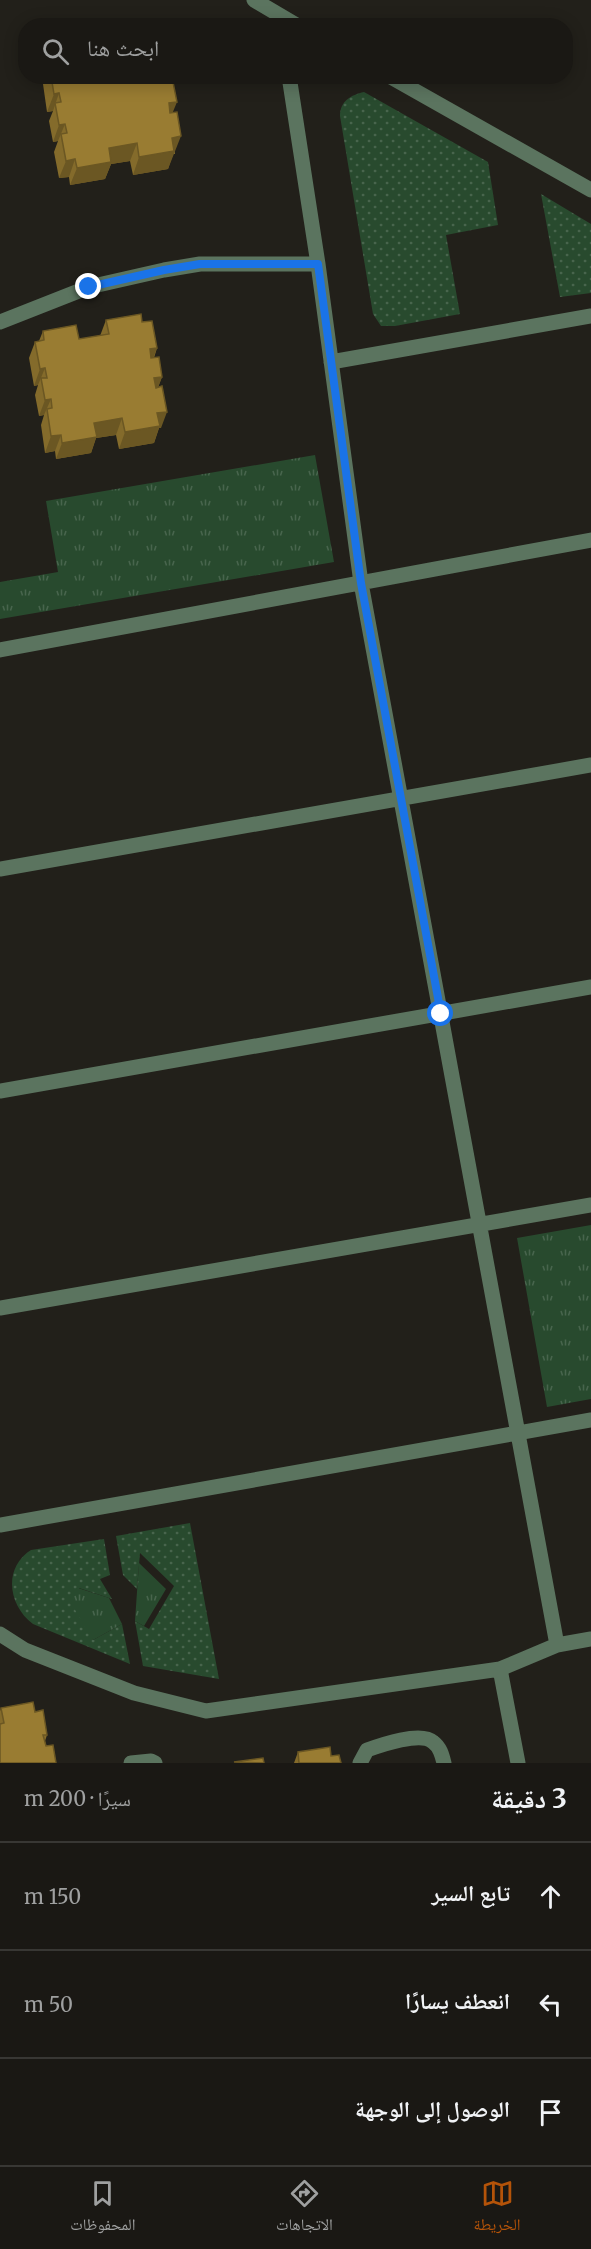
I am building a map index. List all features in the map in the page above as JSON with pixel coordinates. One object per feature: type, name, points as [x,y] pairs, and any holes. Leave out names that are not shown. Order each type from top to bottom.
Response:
[{"type":"street","points":[[254,0],[277,18]]},
{"type":"street","points":[[290,84],[318,264],[361,583],[557,1645]]},
{"type":"street","points":[[402,84],[591,190]]},
{"type":"street","points":[[0,322],[89,287],[164,270],[200,264],[318,264]]},
{"type":"street","points":[[331,362],[591,316]]},
{"type":"street","points":[[0,650],[591,540]]},
{"type":"street","points":[[0,869],[591,765]]},
{"type":"street","points":[[0,1091],[591,987]]},
{"type":"street","points":[[0,1308],[591,1205]]},
{"type":"street","points":[[0,1525],[591,1420]]},
{"type":"street","points":[[0,1634],[25,1650],[134,1693],[206,1711],[500,1669],[557,1645],[591,1639]]},
{"type":"street","points":[[500,1669],[518,1763]]},
{"type":"street","points":[[360,1763],[367,1750],[418,1737],[431,1739],[440,1749],[444,1763]]},
{"type":"street","points":[[131,1763],[151,1761],[155,1763]]},
{"type":"green space","points":[[364,92],[488,162],[498,225],[446,235],[460,314],[395,326],[381,326],[373,314],[340,116],[342,106],[347,100]]},
{"type":"green space","points":[[541,194],[591,224],[591,293],[560,297]]},
{"type":"green space","points":[[315,455],[334,562],[0,619],[0,582],[58,572],[46,501]]},
{"type":"green space","points":[[591,1225],[591,1399],[547,1407],[517,1238]]},
{"type":"green space","points":[[190,1523],[219,1679],[143,1666],[135,1621],[149,1629],[174,1586],[140,1553],[137,1589],[123,1575],[116,1536]]},
{"type":"green space","points":[[104,1539],[110,1575],[100,1579],[112,1599],[79,1588],[93,1640],[122,1624],[130,1664],[33,1624],[18,1607],[14,1597],[12,1587],[16,1566],[31,1550]]},
{"type":"green space","points":[[139,1563],[166,1589],[144,1626],[135,1621]]},
{"type":"green space","points":[[78,1588],[109,1598],[122,1624],[93,1640],[71,1603]]},
{"type":"building","points":[[52,84],[173,84],[177,102],[169,103],[170,113],[177,112],[181,136],[172,138],[174,151],[139,157],[137,143],[109,148],[111,162],[77,168],[75,159],[66,161],[61,134],[67,133],[65,124],[59,125],[55,103],[61,102],[59,93],[54,94]]},
{"type":"building","points":[[141,314],[142,322],[152,321],[157,348],[150,349],[151,358],[159,357],[162,377],[154,378],[156,388],[162,386],[167,412],[157,413],[160,426],[125,432],[122,418],[94,423],[97,437],[62,443],[61,435],[51,436],[47,409],[52,408],[51,399],[45,400],[41,378],[47,378],[45,368],[40,369],[35,342],[44,340],[43,331],[76,325],[79,339],[109,334],[106,320]]},
{"type":"building","points":[[33,1702],[35,1712],[43,1710],[47,1735],[43,1735],[46,1746],[53,1745],[56,1763],[0,1763],[0,1724],[4,1723],[1,1708]]},
{"type":"building","points":[[330,1747],[331,1756],[339,1755],[341,1763],[299,1763],[298,1752]]},
{"type":"building","points":[[263,1758],[264,1763],[234,1762]]},
{"type":"route","points":[[89,287],[200,264],[318,264],[361,583],[441,1014]]}]
